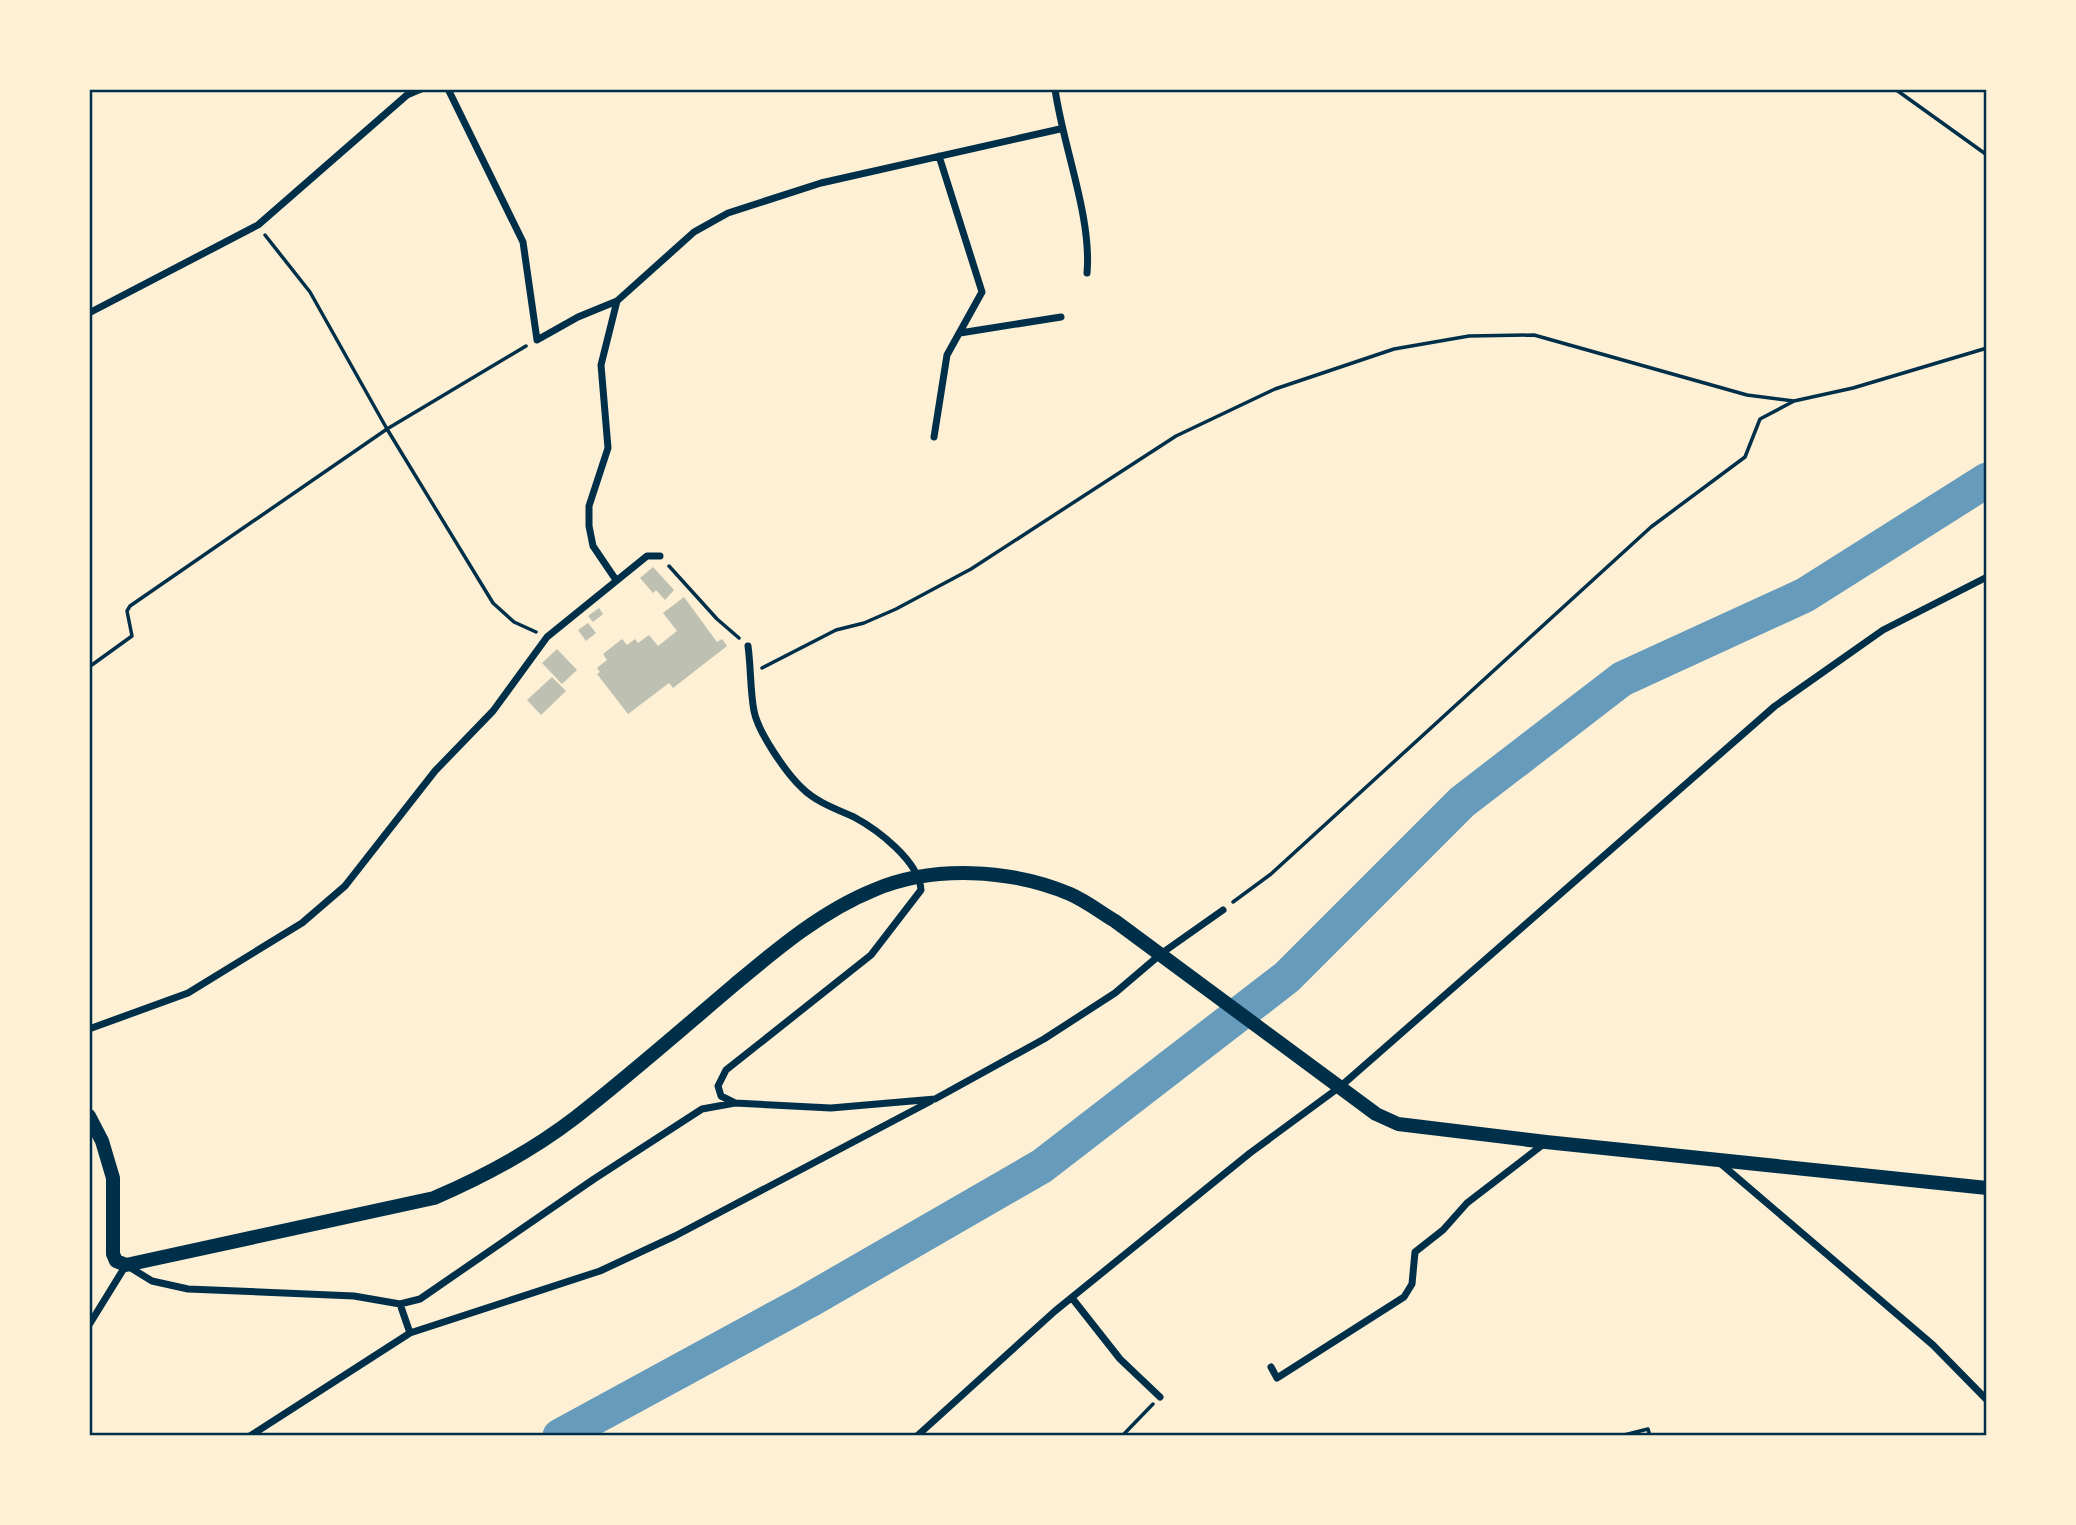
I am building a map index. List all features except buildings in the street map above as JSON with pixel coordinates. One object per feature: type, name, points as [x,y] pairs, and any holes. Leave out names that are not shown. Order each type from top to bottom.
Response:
[{"type":"main road","points":[[89,1116],[102,1141],[113,1178],[113,1254],[116,1261],[126,1265],[434,1198],[482,1178],[576,1118],[769,955],[827,914],[875,889],[920,877],[985,873],[1031,881],[1071,894],[1162,953],[1376,1114],[1398,1124],[1987,1188]]},
{"type":"street","points":[[89,313],[258,225],[407,95],[421,89]]},
{"type":"street","points":[[448,89],[523,242],[537,340],[578,317],[617,301],[694,232],[729,213],[821,183],[1060,130]]},
{"type":"street","points":[[1055,89],[1060,130],[1089,246],[1087,273]]},
{"type":"street","points":[[934,437],[947,355],[982,292],[939,156]]},
{"type":"street","points":[[616,580],[593,546],[589,506],[608,448],[601,365],[617,301]]},
{"type":"street","points":[[960,333],[1061,317]]},
{"type":"street","points":[[89,1029],[188,993],[302,923],[345,886],[435,771],[493,711],[547,637],[647,556],[660,556]]},
{"type":"street","points":[[917,1436],[1072,1298],[1250,1153],[1341,1086],[1775,706],[1883,630],[1987,577]]},
{"type":"street","points":[[735,1103],[721,1096],[718,1086],[726,1070],[871,955],[921,890],[920,877],[900,853],[873,830],[802,788],[766,739],[754,713],[748,646]]},
{"type":"street","points":[[250,1436],[410,1333],[600,1271],[675,1236],[935,1099],[1044,1039],[1115,993],[1162,953],[1223,910]]},
{"type":"street","points":[[89,1325],[126,1265],[152,1281],[188,1289],[354,1296],[400,1304],[420,1299],[702,1108],[735,1103],[831,1108],[935,1099]]},
{"type":"street","points":[[1271,1367],[1277,1378],[1404,1297],[1412,1284],[1415,1252],[1443,1230],[1467,1203],[1546,1142]]},
{"type":"street","points":[[1717,1160],[1933,1345],[1987,1400]]},
{"type":"street","points":[[1072,1298],[1120,1359],[1160,1397]]},
{"type":"street","points":[[400,1304],[410,1333]]},
{"type":"path","points":[[1895,89],[1987,155]]},
{"type":"path","points":[[258,225],[310,292],[387,429],[493,603],[514,622],[547,637]]},
{"type":"path","points":[[751,673],[836,630],[864,623],[896,609],[971,569],[1176,436],[1275,389],[1394,349],[1469,335],[1534,335],[1747,395],[1794,401]]},
{"type":"path","points":[[89,667],[132,636],[127,611],[130,606],[387,429],[537,340]]},
{"type":"path","points":[[1223,910],[1271,874],[1651,527],[1745,457],[1760,419],[1794,401],[1853,388],[1987,348]]},
{"type":"path","points":[[660,556],[717,620],[748,646]]},
{"type":"path","points":[[1122,1436],[1160,1397]]},
{"type":"path","points":[[1620,1436],[1648,1429],[1650,1436]]},
{"type":"waterway","points":[[560,1436],[808,1301],[1042,1166],[1287,977],[1462,802],[1622,679],[1805,595],[1987,480]]}]
